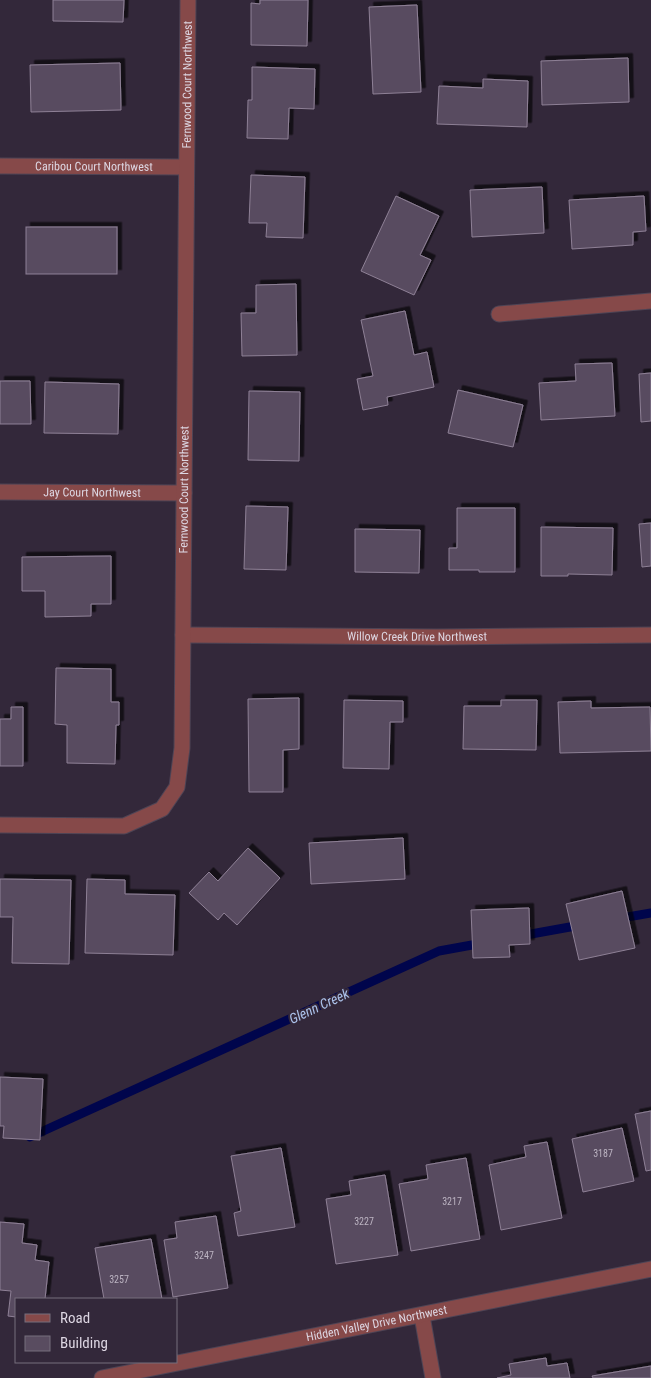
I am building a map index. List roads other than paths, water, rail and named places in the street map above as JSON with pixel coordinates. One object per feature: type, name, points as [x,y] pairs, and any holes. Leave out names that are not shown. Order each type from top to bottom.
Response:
[{"type":"street","name":"Fernwood Court Northwest","points":[[0,825],[124,826],[162,809],[177,787],[182,748],[188,0]]},
{"type":"street","name":"Caribou Court Northwest","points":[[0,166],[186,167]]},
{"type":"street","points":[[499,314],[651,301]]},
{"type":"street","name":"Jay Court Northwest","points":[[0,492],[184,493]]},
{"type":"street","name":"Willow Creek Drive Northwest","points":[[183,635],[438,637],[651,635]]},
{"type":"street","name":"Hidden Valley Drive Northwest","points":[[102,1378],[422,1316],[651,1269]]},
{"type":"street","points":[[422,1316],[433,1378]]},
{"type":"waterway","name":"Glenn Creek","points":[[616,919],[651,913]]},
{"type":"waterway","name":"Glenn Creek","points":[[520,936],[581,925]]},
{"type":"waterway","name":"Glenn Creek","points":[[30,1137],[439,951],[483,943]]}]
